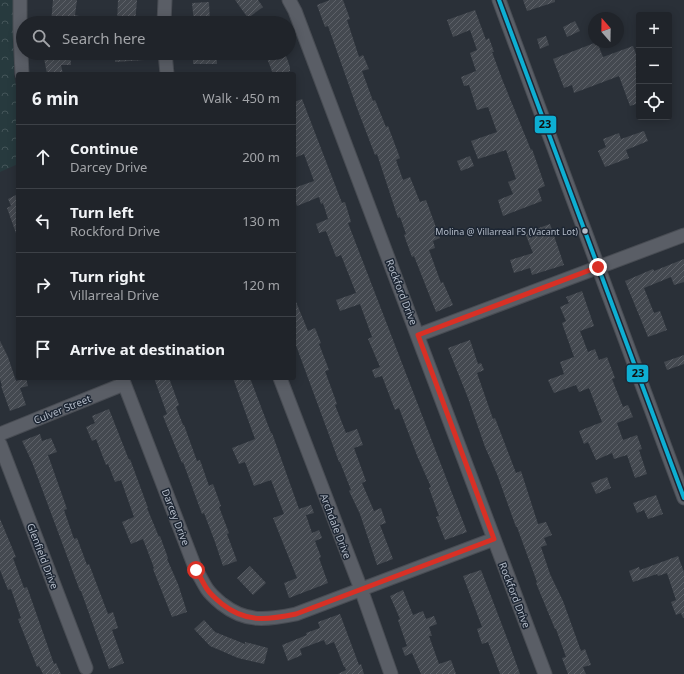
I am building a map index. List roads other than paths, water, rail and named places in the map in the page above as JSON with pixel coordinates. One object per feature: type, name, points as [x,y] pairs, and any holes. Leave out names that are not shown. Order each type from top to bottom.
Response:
[{"type":"street","points":[[20,0],[20,16]]},
{"type":"street","points":[[164,16],[165,0]]},
{"type":"street","name":"Rockford Drive","points":[[289,0],[295,16]]},
{"type":"street","points":[[499,0],[684,498]]},
{"type":"street","name":"Rockford Drive","points":[[296,18],[418,335],[545,674]]},
{"type":"street","points":[[21,60],[22,72]]},
{"type":"street","points":[[166,60],[168,72]]},
{"type":"street","points":[[418,335],[684,234]]},
{"type":"street","name":"Archdale Drive","points":[[281,380],[361,590],[391,674]]},
{"type":"street","name":"Darcey Drive","points":[[123,381],[196,570],[214,598],[230,610],[243,616],[259,619],[273,619],[296,614],[494,539]]},
{"type":"street","name":"Culver Street","points":[[0,434],[123,381]]},
{"type":"street","name":"Glenfield Drive","points":[[0,444],[86,668]]},
{"type":"place","name":"Molina @ Villarreal FS (Vacant Lot)","points":[[585,231]]}]
